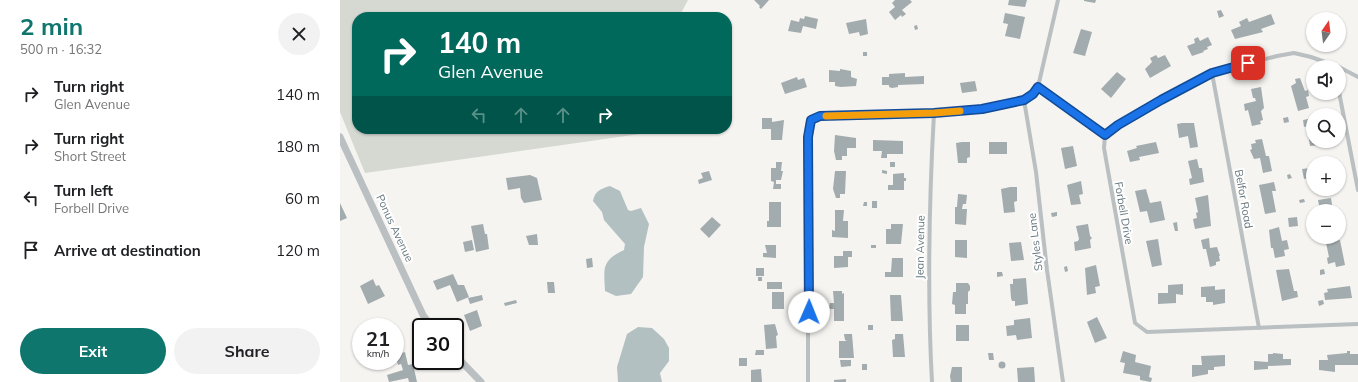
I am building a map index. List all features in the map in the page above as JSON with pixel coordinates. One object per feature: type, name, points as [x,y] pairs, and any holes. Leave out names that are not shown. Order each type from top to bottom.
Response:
[{"type":"street","points":[[808,382],[808,137],[811,120],[820,116],[934,113],[982,109],[1024,100],[1033,94],[1038,87],[1058,0]]},
{"type":"street","points":[[1038,87],[1105,135],[1118,125],[1161,100],[1212,73],[1294,53],[1316,60]]},
{"type":"street","points":[[1346,71],[1358,77]]},
{"type":"street","name":"Belfor Road","points":[[1212,73],[1259,328]]},
{"type":"street","name":"Styles Lane","points":[[1024,100],[1036,172],[1047,270],[1064,382]]},
{"type":"street","points":[[1341,100],[1358,190]]},
{"type":"street","name":"Jean Avenue","points":[[932,382],[928,312],[929,201],[934,113]]},
{"type":"street","name":"Forbell Drive","points":[[1105,135],[1104,148],[1135,322],[1147,332],[1358,324]]},
{"type":"street","name":"Ponus Avenue","points":[[340,137],[425,318]]},
{"type":"street","points":[[464,364],[481,382]]},
{"type":"shaded area","points":[[340,0],[688,0],[682,12],[352,12],[352,134],[640,134],[365,173],[340,112]]},
{"type":"shaded area","points":[[610,186],[620,191],[628,210],[631,211],[641,208],[649,224],[644,247],[643,277],[631,294],[616,296],[605,291],[604,276],[608,262],[611,258],[624,250],[625,244],[604,220],[602,212],[593,201],[598,191]]},
{"type":"shaded area","points":[[638,327],[652,328],[664,339],[669,348],[669,361],[660,373],[662,382],[618,382],[617,367],[627,334]]},
{"type":"building","points":[[754,0],[769,0],[761,9]]},
{"type":"building","points":[[895,0],[910,0],[912,2],[902,10],[906,14],[902,17],[901,15],[895,20],[889,12],[895,7],[892,3]]},
{"type":"building","points":[[1009,0],[1027,0],[1025,7],[1008,5]]},
{"type":"building","points":[[1084,0],[1096,0],[1095,3]]},
{"type":"building","points":[[1221,10],[1224,16],[1219,18],[1217,11]]},
{"type":"building","points":[[1005,13],[1025,17],[1020,39],[1005,36],[1008,24],[1003,23]]},
{"type":"building","points":[[1271,14],[1275,24],[1261,29],[1263,32],[1235,39],[1231,30],[1241,26],[1239,22],[1247,18],[1249,22]]},
{"type":"building","points":[[805,16],[818,19],[816,29],[803,26],[801,33],[788,31],[791,20],[799,22],[800,18],[804,19]]},
{"type":"building","points":[[866,19],[868,34],[860,36],[859,32],[849,34],[846,23]]},
{"type":"building","points":[[917,25],[918,29],[915,30],[914,26]]},
{"type":"building","points":[[1081,29],[1092,32],[1085,56],[1073,53]]},
{"type":"building","points":[[1198,37],[1200,41],[1208,37],[1212,45],[1207,47],[1208,49],[1203,51],[1204,52],[1192,56],[1187,46],[1195,43],[1194,39]]},
{"type":"building","points":[[863,52],[867,52],[867,56],[863,56]]},
{"type":"building","points":[[1156,55],[1158,58],[1165,55],[1171,66],[1150,78],[1145,69],[1152,62],[1150,58]]},
{"type":"building","points":[[840,69],[851,71],[851,77],[857,79],[856,86],[841,87],[835,86],[835,82],[829,82],[829,70],[840,71]]},
{"type":"building","points":[[1117,72],[1126,79],[1111,98],[1101,89]]},
{"type":"building","points":[[905,73],[905,77],[924,76],[924,84],[898,85],[898,87],[892,88],[889,87],[889,85],[882,85],[882,77],[889,77],[889,74]]},
{"type":"building","points":[[797,77],[798,80],[804,78],[807,87],[785,94],[781,83]]},
{"type":"building","points":[[1300,78],[1306,91],[1306,100],[1309,108],[1298,111],[1291,86],[1296,83],[1295,79]]},
{"type":"building","points":[[975,81],[977,91],[962,93],[960,83]]},
{"type":"building","points":[[1261,87],[1264,108],[1261,111],[1263,120],[1260,121],[1261,124],[1252,126],[1248,110],[1245,111],[1244,104],[1256,101],[1255,98],[1253,98],[1251,89]]},
{"type":"building","points":[[1288,117],[1289,122],[1284,123],[1283,118]]},
{"type":"building","points":[[762,118],[772,118],[772,122],[784,120],[782,140],[771,140],[771,129],[762,129]]},
{"type":"building","points":[[1306,119],[1306,126],[1304,127],[1303,120]]},
{"type":"building","points":[[1194,123],[1198,147],[1190,148],[1188,136],[1179,138],[1177,124]]},
{"type":"building","points":[[835,135],[856,138],[856,148],[847,148],[847,156],[842,156],[842,160],[836,160],[834,151]]},
{"type":"building","points":[[1262,139],[1266,156],[1269,156],[1272,171],[1263,173],[1260,158],[1254,159],[1250,150],[1252,149],[1251,144],[1256,143],[1255,140]]},
{"type":"building","points":[[873,140],[903,141],[903,154],[887,154],[887,158],[881,158],[882,151],[873,151]]},
{"type":"building","points":[[970,142],[970,157],[967,158],[967,163],[958,163],[956,143]]},
{"type":"building","points":[[989,142],[1007,142],[1007,154],[989,154]]},
{"type":"building","points":[[1156,142],[1159,153],[1139,157],[1140,160],[1130,162],[1127,151],[1137,148],[1136,146]]},
{"type":"building","points":[[1073,146],[1077,166],[1065,169],[1061,148]]},
{"type":"building","points":[[1197,159],[1199,168],[1202,168],[1204,182],[1190,185],[1189,179],[1192,178],[1188,161]]},
{"type":"building","points":[[776,162],[782,162],[781,171],[783,171],[781,180],[776,180],[776,184],[781,184],[781,189],[773,189],[774,182],[771,181],[771,168],[776,168]]},
{"type":"building","points":[[890,162],[895,162],[895,167],[890,167]]},
{"type":"building","points":[[1306,168],[1306,179],[1304,179],[1302,169]]},
{"type":"building","points":[[882,170],[887,171],[887,174],[882,173]]},
{"type":"building","points":[[709,171],[712,180],[699,184],[698,180],[703,178],[701,173]]},
{"type":"building","points":[[835,171],[846,171],[845,194],[840,194],[840,198],[836,198],[833,189]]},
{"type":"building","points":[[904,173],[904,178],[906,178],[906,181],[904,181],[904,190],[888,190],[888,185],[893,185],[893,174]]},
{"type":"building","points":[[1290,174],[1292,178],[1288,179],[1287,175]]},
{"type":"building","points":[[530,175],[537,178],[542,200],[524,203],[521,198],[520,188],[508,190],[506,178]]},
{"type":"building","points":[[1081,181],[1083,194],[1079,195],[1081,204],[1071,205],[1067,185]]},
{"type":"building","points":[[1274,182],[1276,191],[1272,191],[1276,212],[1265,214],[1259,185]]},
{"type":"building","points":[[1017,187],[1017,201],[1014,202],[1015,212],[1004,213],[1001,189]]},
{"type":"building","points":[[1146,189],[1150,203],[1161,201],[1165,220],[1150,223],[1147,211],[1140,212],[1135,191]]},
{"type":"building","points":[[958,194],[967,195],[966,204],[963,204],[962,209],[967,209],[966,225],[955,224],[955,207],[957,207]]},
{"type":"building","points":[[1208,195],[1211,226],[1195,229],[1193,219],[1197,218],[1196,213],[1198,212],[1195,198]]},
{"type":"building","points":[[1331,198],[1332,204],[1319,204],[1318,200]]},
{"type":"building","points":[[1304,199],[1305,202],[1300,203],[1299,200]]},
{"type":"building","points":[[872,201],[877,201],[877,208],[872,208]]},
{"type":"building","points":[[769,202],[781,202],[781,227],[767,227],[767,221],[769,221]]},
{"type":"building","points":[[864,202],[867,202],[867,206],[863,206]]},
{"type":"building","points":[[340,203],[347,218],[340,221]]},
{"type":"building","points":[[835,210],[844,210],[843,221],[848,221],[848,238],[832,237],[832,230],[835,231]]},
{"type":"building","points":[[1057,212],[1057,216],[1052,217],[1051,213]]},
{"type":"building","points":[[712,217],[721,225],[709,238],[700,229]]},
{"type":"building","points":[[1297,217],[1298,226],[1289,227],[1288,218]]},
{"type":"building","points":[[1177,222],[1178,231],[1175,231],[1173,223]]},
{"type":"building","points":[[483,224],[485,234],[487,234],[489,249],[476,252],[471,226]]},
{"type":"building","points":[[891,224],[903,224],[901,244],[886,244],[886,229],[891,229]]},
{"type":"building","points":[[1088,224],[1090,236],[1092,238],[1090,240],[1091,248],[1075,251],[1074,242],[1078,241],[1079,239],[1076,226]]},
{"type":"building","points":[[1279,227],[1282,241],[1287,240],[1289,249],[1284,250],[1285,256],[1275,258],[1273,248],[1271,248],[1269,230]]},
{"type":"building","points":[[537,234],[538,245],[529,245],[526,236]]},
{"type":"building","points":[[1209,238],[1210,248],[1217,247],[1220,256],[1220,261],[1216,262],[1216,265],[1210,267],[1206,249],[1203,249],[1201,240]]},
{"type":"building","points":[[1158,239],[1162,265],[1152,267],[1146,241]]},
{"type":"building","points":[[472,240],[474,250],[465,252],[463,242]]},
{"type":"building","points":[[955,240],[967,240],[967,258],[955,257]]},
{"type":"building","points":[[1021,242],[1024,260],[1011,261],[1009,243]]},
{"type":"building","points":[[1326,244],[1341,244],[1345,265],[1336,267],[1335,262],[1328,264],[1327,258],[1329,257]]},
{"type":"building","points":[[765,245],[776,245],[776,258],[763,257],[763,253],[767,253]]},
{"type":"building","points":[[871,245],[876,245],[876,248],[871,248]]},
{"type":"building","points":[[843,251],[852,251],[852,257],[848,257],[848,267],[834,268],[834,256],[843,256]]},
{"type":"building","points":[[592,258],[593,267],[587,268],[586,259]]},
{"type":"building","points":[[892,258],[903,258],[903,277],[885,277],[885,272],[891,272]]},
{"type":"building","points":[[1096,265],[1100,286],[1095,287],[1096,293],[1087,295],[1085,268]]},
{"type":"building","points":[[1067,266],[1068,271],[1065,272],[1064,267]]},
{"type":"building","points":[[756,268],[764,268],[764,276],[756,276]]},
{"type":"building","points":[[1289,269],[1294,291],[1297,291],[1298,297],[1282,301],[1276,270]]},
{"type":"building","points":[[1324,269],[1325,274],[1320,275],[1320,270]]},
{"type":"building","points":[[997,272],[1002,272],[1003,276],[997,277]]},
{"type":"building","points":[[453,274],[458,285],[464,285],[469,297],[457,302],[450,285],[437,290],[433,281]]},
{"type":"building","points":[[758,277],[762,277],[762,281],[758,281]]},
{"type":"building","points":[[1026,278],[1028,304],[1015,306],[1015,301],[1012,301],[1011,298],[1010,284],[1013,284],[1013,279]]},
{"type":"building","points":[[373,279],[376,286],[379,285],[385,296],[368,304],[360,286]]},
{"type":"building","points":[[547,282],[554,282],[555,293],[548,293]]},
{"type":"building","points":[[767,282],[782,282],[782,289],[767,289]]},
{"type":"building","points":[[956,283],[968,283],[970,286],[970,290],[968,292],[968,304],[966,304],[966,314],[955,314],[955,305],[952,304],[953,292],[956,292]]},
{"type":"building","points":[[1183,284],[1183,295],[1176,294],[1176,303],[1158,304],[1158,293],[1168,293],[1168,285]]},
{"type":"building","points":[[1215,286],[1215,290],[1225,289],[1225,303],[1213,305],[1213,302],[1206,302],[1206,297],[1201,297],[1201,287]]},
{"type":"building","points":[[1350,286],[1352,298],[1325,300],[1324,293],[1328,292],[1327,289]]},
{"type":"building","points":[[833,291],[842,291],[842,294],[844,293],[844,321],[834,321],[834,309],[830,309],[829,307],[830,303],[834,303]]},
{"type":"building","points":[[772,292],[784,292],[784,309],[772,309]]},
{"type":"building","points":[[482,295],[483,300],[470,304],[468,298]]},
{"type":"building","points":[[890,295],[901,295],[903,321],[891,321]]},
{"type":"building","points":[[516,300],[517,303],[505,306],[504,303]]},
{"type":"building","points":[[1323,300],[1324,304],[1319,306],[1318,301]]},
{"type":"building","points":[[477,310],[482,326],[470,331],[464,315]]},
{"type":"building","points":[[1097,317],[1107,338],[1095,343],[1087,322]]},
{"type":"building","points":[[1030,318],[1032,338],[1017,340],[1016,335],[1007,336],[1006,326],[1014,325],[1014,320]]},
{"type":"building","points":[[775,324],[778,335],[776,336],[777,348],[766,349],[764,325]]},
{"type":"building","points":[[868,325],[873,325],[873,330],[868,330]]},
{"type":"building","points":[[956,325],[969,325],[969,341],[956,341]]},
{"type":"building","points":[[844,334],[852,334],[854,358],[839,358],[839,341],[847,341],[845,340]]},
{"type":"building","points":[[895,334],[903,334],[905,357],[893,357],[892,340],[895,339]]},
{"type":"building","points":[[756,350],[764,350],[764,355],[755,355]]},
{"type":"building","points":[[1123,351],[1136,355],[1135,362],[1151,366],[1149,377],[1152,378],[1151,382],[1140,380],[1140,376],[1123,373],[1125,363],[1120,362]]},
{"type":"building","points":[[1347,351],[1350,351],[1350,354],[1358,354],[1358,365],[1335,365],[1335,372],[1319,370],[1319,360],[1328,360],[1327,355],[1347,353]]},
{"type":"building","points":[[404,352],[408,365],[412,364],[412,370],[414,370],[417,382],[409,382],[408,378],[389,382],[387,375],[404,370]]},
{"type":"building","points":[[988,353],[993,353],[994,360],[989,360]]},
{"type":"building","points":[[1268,354],[1283,354],[1283,359],[1291,359],[1291,365],[1268,366],[1268,369],[1254,370],[1254,361],[1268,362]]},
{"type":"building","points":[[1225,355],[1225,366],[1214,367],[1214,370],[1208,370],[1208,374],[1192,377],[1192,365],[1202,365],[1201,356]]},
{"type":"building","points":[[739,358],[747,358],[747,366],[739,366]]},
{"type":"building","points":[[840,360],[851,360],[851,366],[841,367]]},
{"type":"building","points":[[1002,361],[1005,362],[1005,368],[1002,369],[999,368],[998,365],[999,362]]},
{"type":"building","points":[[862,364],[867,364],[867,370],[862,370]]},
{"type":"building","points":[[952,367],[962,367],[962,382],[951,382],[950,376]]},
{"type":"building","points":[[1034,367],[1035,382],[1018,382],[1017,368]]},
{"type":"building","points":[[761,369],[762,382],[751,382],[751,370]]},
{"type":"building","points":[[846,379],[846,382],[834,382],[834,380]]},
{"type":"slow traffic","points":[[826,116],[960,111]]},
{"type":"route","points":[[809,312],[808,137],[811,120],[820,116],[934,113],[982,109],[1024,100],[1033,94],[1038,87],[1105,135],[1118,125],[1161,100],[1212,73],[1248,63]]}]
